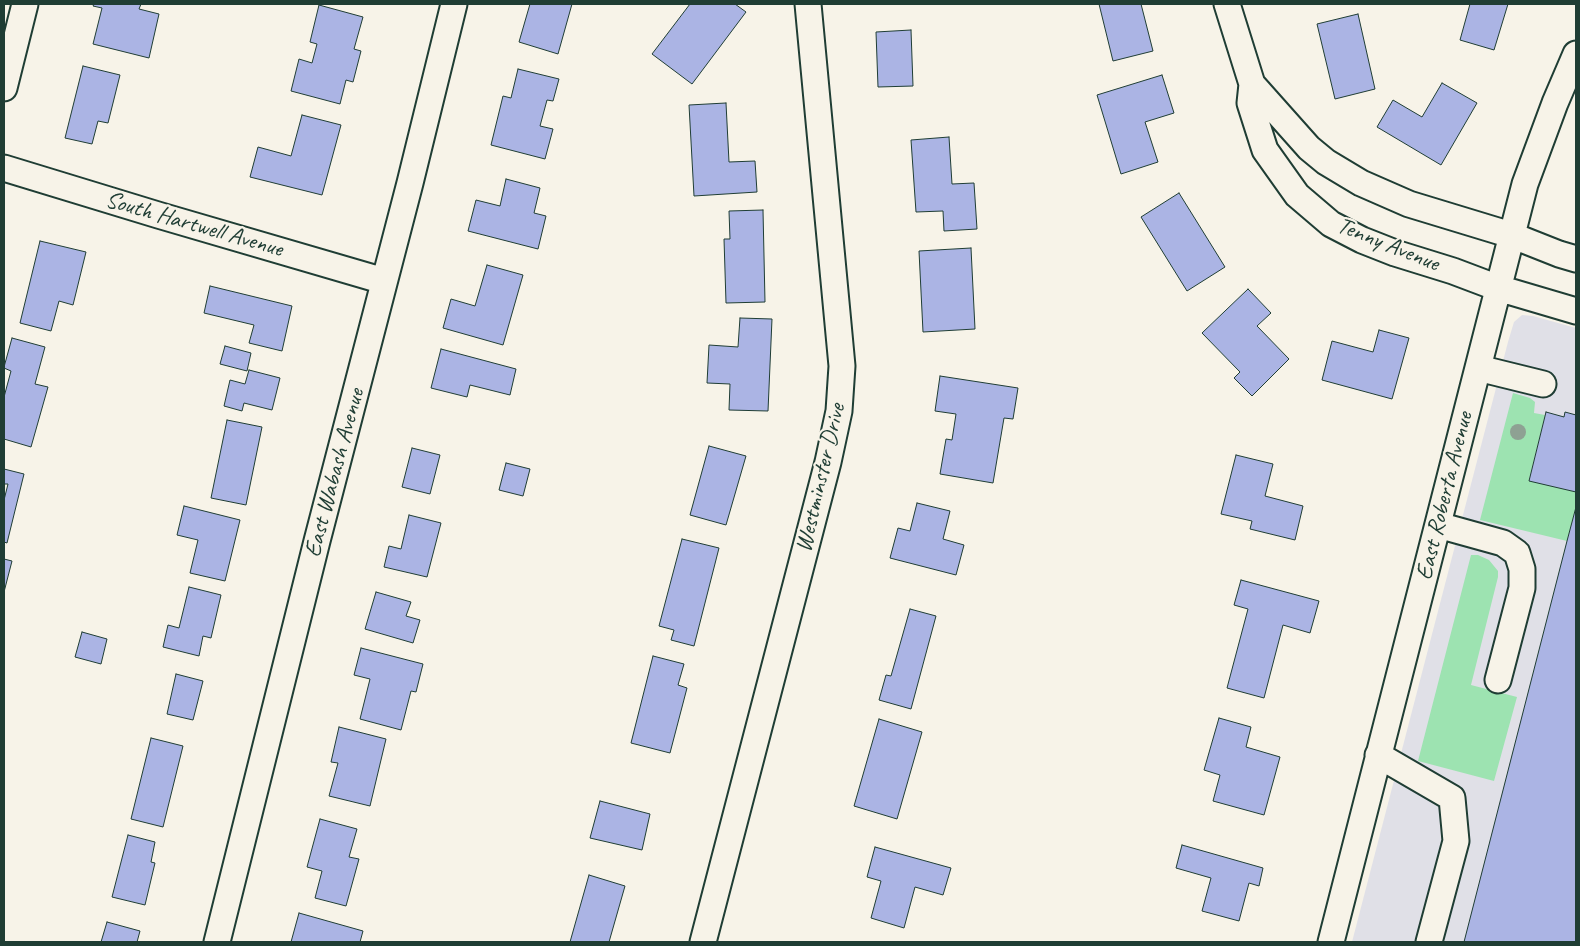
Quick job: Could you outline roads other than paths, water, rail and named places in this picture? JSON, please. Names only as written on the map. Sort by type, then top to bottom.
[{"type":"street","points":[[4,88],[26,4]]},
{"type":"street","name":"East Wabash Avenue","points":[[216,942],[454,4]]},
{"type":"street","name":"Westminster Drive","points":[[703,942],[828,462],[839,411],[842,366],[808,4]]},
{"type":"street","name":"Tenny Avenue","points":[[1227,4],[1252,84],[1250,103],[1266,150],[1297,195],[1331,224],[1362,240],[1498,288],[1576,311]]},
{"type":"street","name":"East Roberta Avenue","points":[[1330,942],[1511,235],[1532,166],[1555,102],[1576,54]]},
{"type":"street","name":"Tenny Avenue","points":[[1252,84],[1309,148],[1326,162],[1361,184],[1409,204],[1511,235],[1576,259]]},
{"type":"street","name":"South Hartwell Avenue","points":[[4,168],[384,281]]},
{"type":"street","points":[[1478,368],[1543,384]]},
{"type":"street","points":[[1438,525],[1503,543],[1517,553],[1522,569],[1522,588],[1498,680]]},
{"type":"street","points":[[1378,756],[1452,798],[1456,841],[1429,942]]}]
